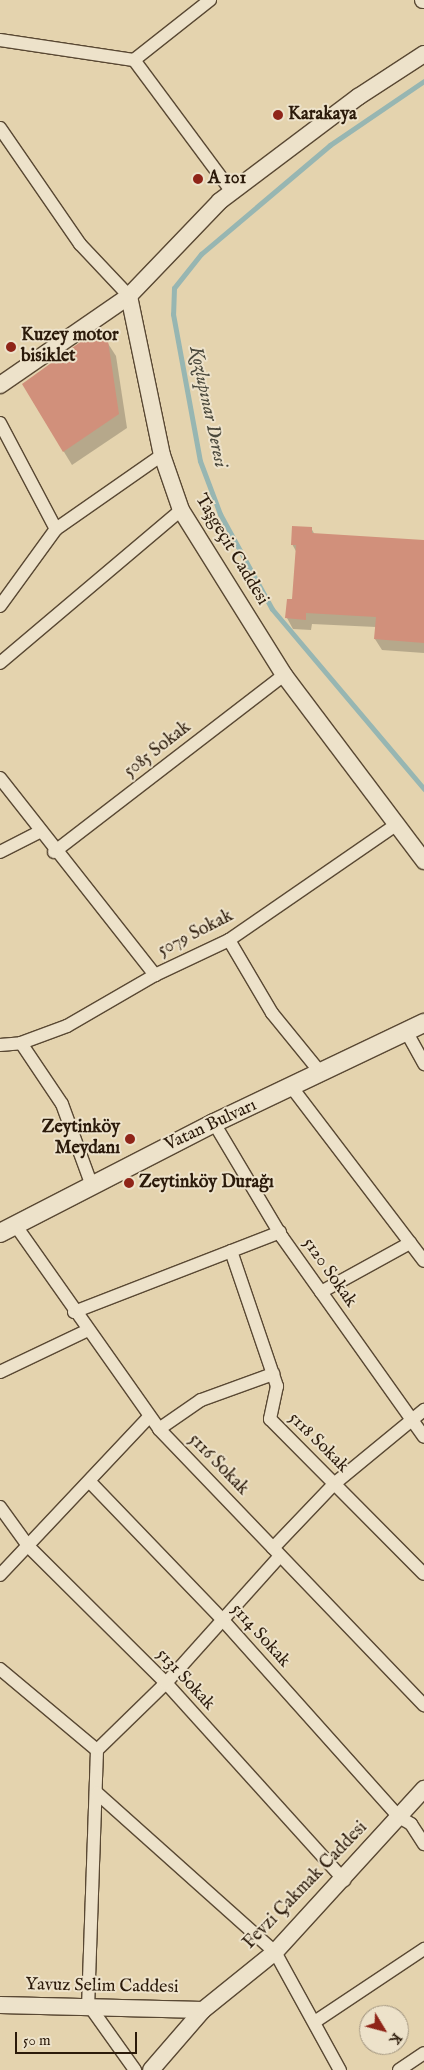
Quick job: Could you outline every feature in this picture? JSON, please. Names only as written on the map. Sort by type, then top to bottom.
[{"type":"main road","name":"Vatan Bulvarı","points":[[0,1233],[214,1123],[293,1088],[424,1023]]},
{"type":"street","points":[[134,60],[210,0]]},
{"type":"street","points":[[0,40],[134,60],[232,192]]},
{"type":"street","points":[[0,385],[129,296],[232,192],[358,97],[424,54]]},
{"type":"street","points":[[0,128],[80,244],[129,296]]},
{"type":"street","name":"Taşgeçit Caddesi","points":[[129,296],[162,455],[181,510],[284,675],[394,826],[424,861]]},
{"type":"street","points":[[0,423],[56,529]]},
{"type":"street","points":[[0,606],[56,529],[162,455]]},
{"type":"street","points":[[0,663],[181,510]]},
{"type":"street","name":"5085 Sokak","points":[[54,852],[284,675]]},
{"type":"street","points":[[0,778],[54,852],[155,974]]},
{"type":"street","name":"5079 Sokak","points":[[0,1045],[21,1043],[67,1026],[155,974],[229,940],[394,826]]},
{"type":"street","points":[[0,852],[40,831]]},
{"type":"street","points":[[229,940],[272,1013],[321,1073]]},
{"type":"street","points":[[406,1031],[424,1064]]},
{"type":"street","points":[[21,1043],[62,1104],[92,1186]]},
{"type":"street","points":[[293,1088],[424,1261]]},
{"type":"street","name":"5120 Sokak","points":[[214,1123],[280,1232],[409,1420],[424,1437]]},
{"type":"street","name":"5116 Sokak","points":[[16,1226],[86,1331],[159,1429],[424,1705]]},
{"type":"street","points":[[74,1312],[280,1232]]},
{"type":"street","points":[[321,1292],[410,1243]]},
{"type":"street","name":"5118 Sokak","points":[[231,1251],[277,1386],[270,1419],[424,1574]]},
{"type":"street","points":[[0,1372],[86,1331]]},
{"type":"street","points":[[159,1429],[201,1400],[273,1374]]},
{"type":"street","points":[[135,2070],[88,2004],[97,1793],[97,1750],[166,1683],[334,1484],[409,1420],[424,1410]]},
{"type":"street","points":[[0,1576],[149,1417]]},
{"type":"street","name":"5114 Sokak","points":[[90,1482],[221,1618],[399,1817],[411,1824],[424,1844]]},
{"type":"street","name":"5131 Sokak","points":[[0,1507],[29,1547],[166,1683],[344,1880]]},
{"type":"street","points":[[0,1669],[97,1750]]},
{"type":"street","name":"Fevzi Çakmak Caddesi","points":[[150,2070],[203,2010],[275,1952],[344,1880],[424,1789]]},
{"type":"street","points":[[97,1793],[275,1952],[316,2021],[340,2070]]},
{"type":"street","points":[[316,2021],[424,1949]]},
{"type":"street","name":"Yavuz Selim Caddesi","points":[[0,2005],[88,2004],[203,2010]]},
{"type":"street","points":[[399,2070],[424,2052]]},
{"type":"building","points":[[90,335],[108,341],[119,414],[63,452],[22,384]]},
{"type":"building","points":[[292,526],[312,527],[312,533],[424,540],[424,643],[374,639],[376,617],[306,613],[306,620],[285,618],[287,599],[292,599],[296,545],[291,545]]},
{"type":"waterway","name":"Kozlupınar Deresi","points":[[424,81],[330,145],[201,254],[174,288],[173,314],[200,461],[220,514],[272,609],[424,789]]},
{"type":"place","name":"Karakaya","points":[[278,115]]},
{"type":"place","name":"A 101","points":[[198,179]]},
{"type":"place","name":"Kuzey motor bisiklet","points":[[11,347]]},
{"type":"place","name":"Zeytinköy Meydanı","points":[[130,1139]]},
{"type":"place","name":"Zeytinköy Durağı","points":[[129,1183]]}]
